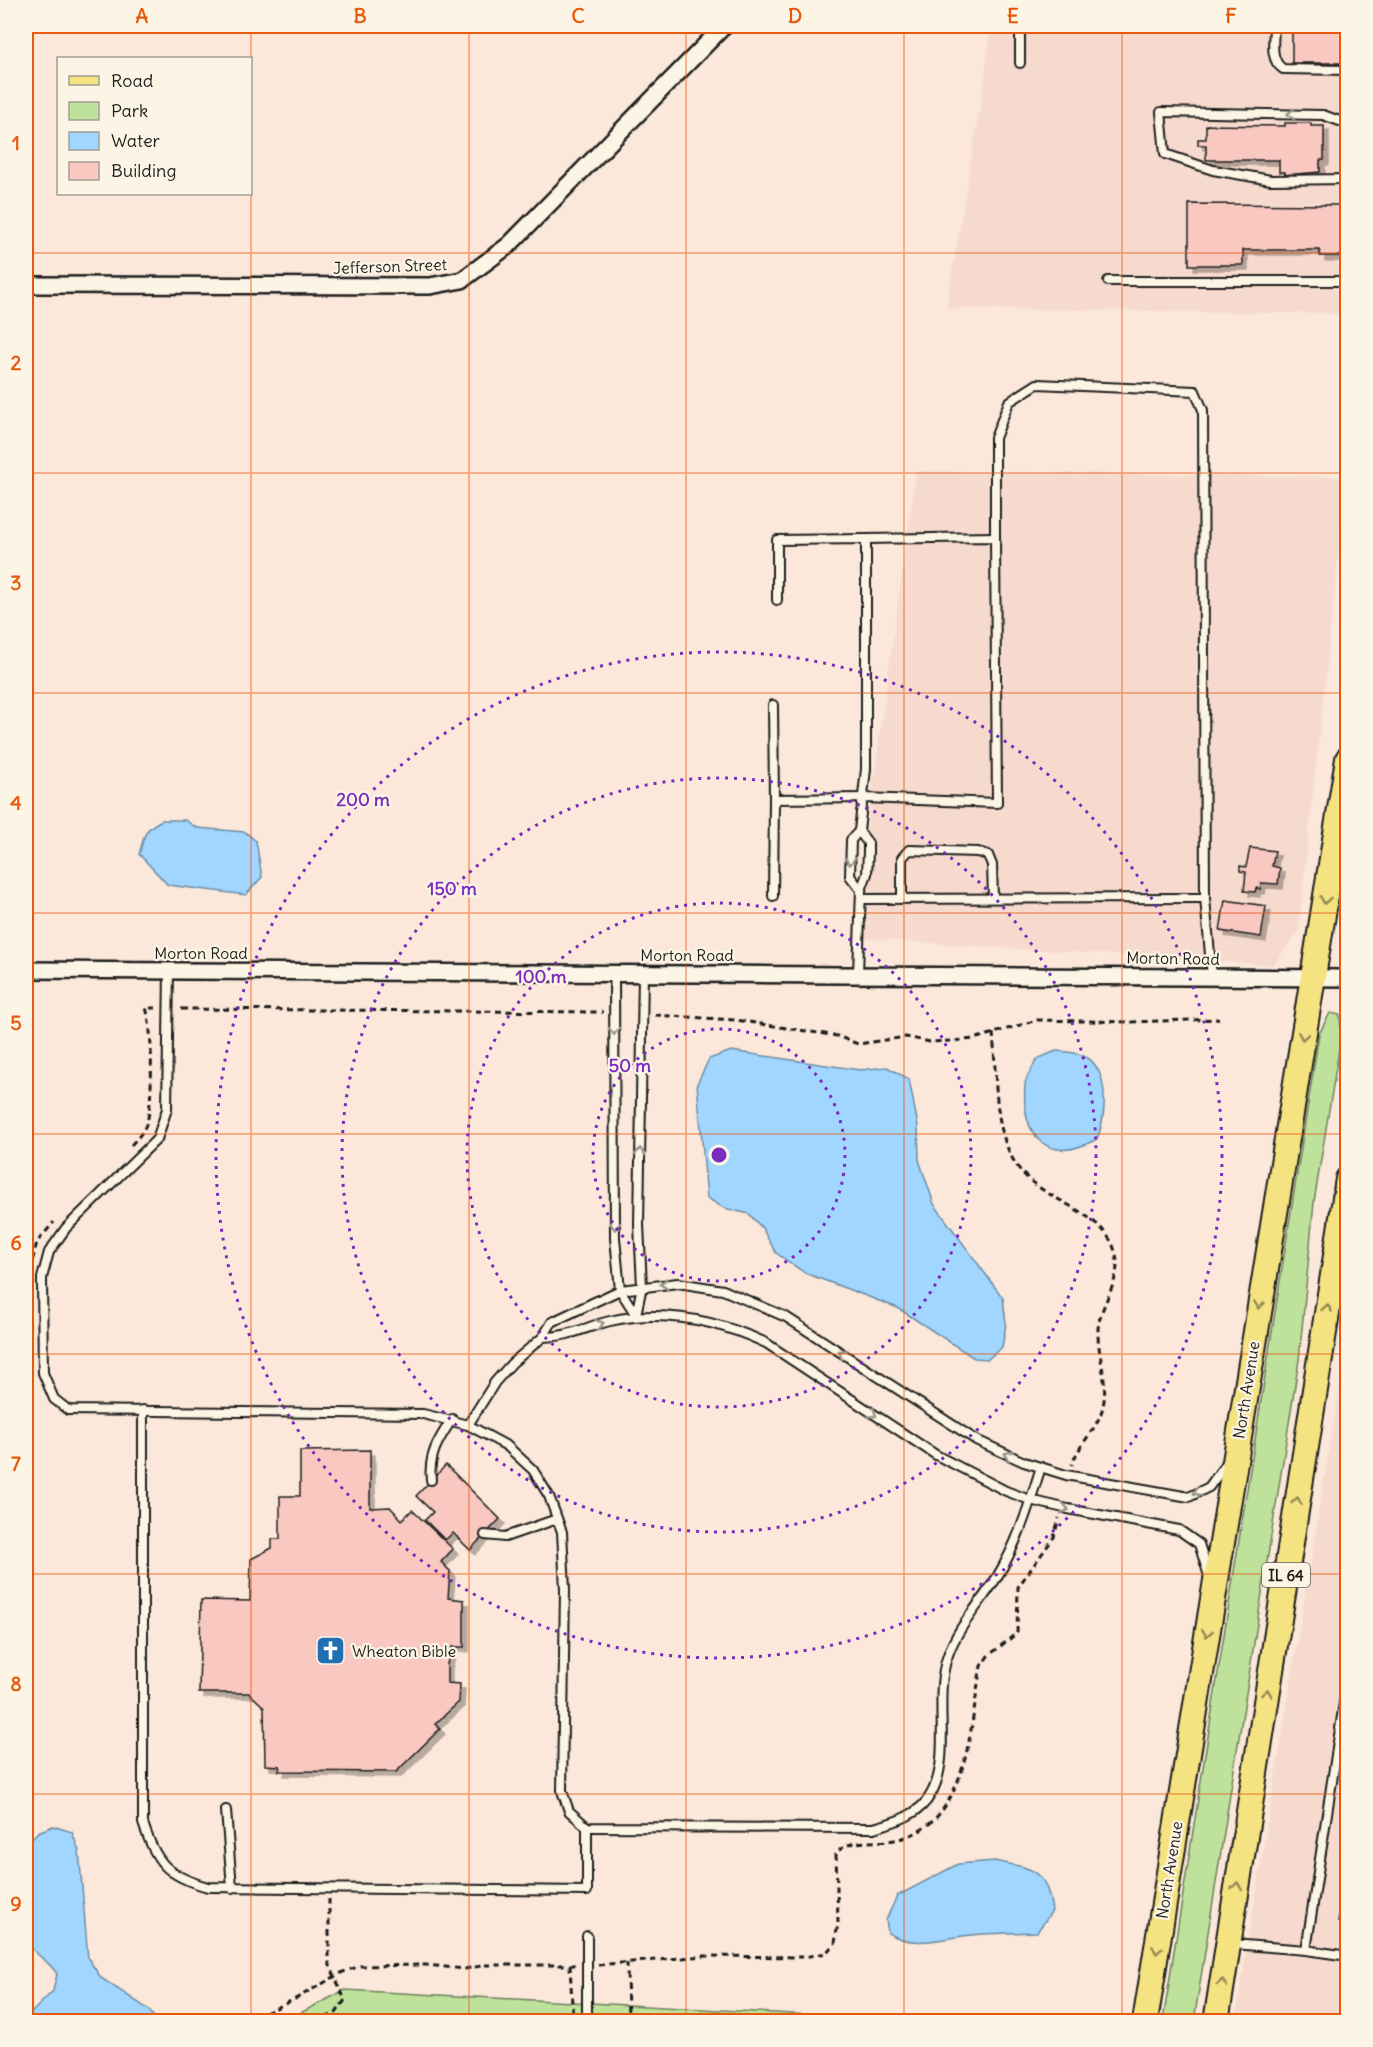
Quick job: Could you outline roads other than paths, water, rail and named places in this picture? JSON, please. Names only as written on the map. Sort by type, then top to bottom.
[{"type":"main road","name":"North Avenue","points":[[1145,2022],[1347,759]]},
{"type":"main road","name":"IL 64","points":[[1216,2022],[1347,1179]]},
{"type":"street","name":"Jefferson Street","points":[[26,285],[430,286],[462,280],[508,245],[724,26]]},
{"type":"street","name":"Morton Road","points":[[26,970],[858,973],[1347,978]]},
{"type":"lane","points":[[1020,26],[1020,63]]},
{"type":"lane","points":[[1274,26],[1275,62],[1283,69],[1347,70]]},
{"type":"lane","points":[[1347,124],[1323,115],[1161,112],[1165,154],[1213,171],[1271,180],[1347,179]]},
{"type":"lane","points":[[1108,281],[1347,281]]},
{"type":"lane","points":[[774,799],[864,798],[997,803],[995,438],[1009,402],[1037,384],[1195,391],[1203,410],[1205,898],[1212,977]]},
{"type":"lane","points":[[777,600],[777,540],[995,537]]},
{"type":"lane","points":[[861,890],[850,876],[851,840],[859,831],[866,769],[866,539]]},
{"type":"lane","points":[[773,705],[773,896]]},
{"type":"lane","points":[[858,973],[861,890],[867,874],[868,843],[859,831]]},
{"type":"lane","points":[[902,897],[902,858],[909,850],[978,852],[988,855],[992,865],[993,898]]},
{"type":"lane","points":[[861,898],[1205,898]]},
{"type":"lane","points":[[169,970],[167,1109],[156,1139],[66,1228],[49,1252],[42,1278],[43,1373],[54,1399],[68,1410],[423,1414],[452,1419],[468,1425],[507,1446],[533,1470],[549,1496],[562,1533],[565,1589],[562,1791],[569,1811],[587,1827],[874,1828],[915,1812],[931,1795],[940,1768],[941,1677],[949,1652],[962,1627],[997,1577],[1019,1537],[1041,1467]]},
{"type":"lane","points":[[614,972],[615,1238],[620,1290],[636,1315]]},
{"type":"lane","points":[[636,1315],[642,1286],[639,1225],[643,973]]},
{"type":"lane","points":[[468,1425],[495,1382],[512,1363],[543,1337],[552,1322],[620,1290],[642,1286],[689,1285],[723,1290],[757,1302],[786,1317],[976,1440],[1041,1467],[1070,1476],[1189,1497],[1209,1487],[1236,1451]]},
{"type":"lane","points":[[543,1337],[564,1337],[601,1323],[636,1315],[694,1319],[746,1334],[765,1343],[967,1473],[1030,1500],[1179,1530],[1199,1544],[1213,1593]]},
{"type":"lane","points":[[143,1410],[142,1823],[152,1852],[166,1869],[186,1881],[208,1887],[587,1891],[587,1827]]},
{"type":"lane","points":[[431,1480],[430,1466],[435,1446],[452,1419]]},
{"type":"lane","points":[[485,1534],[505,1537],[557,1519]]},
{"type":"lane","points":[[1306,1950],[1347,1677]]},
{"type":"lane","points":[[226,1810],[232,1888]]},
{"type":"lane","points":[[587,1936],[587,2022]]},
{"type":"lane","points":[[1228,1944],[1306,1950],[1347,1956]]},
{"type":"water","points":[[162,820],[185,820],[197,828],[245,832],[256,841],[262,877],[246,895],[168,885],[139,854],[148,830]]},
{"type":"water","points":[[731,1051],[860,1070],[887,1067],[909,1079],[918,1126],[919,1160],[934,1204],[1003,1298],[1006,1324],[1002,1347],[988,1359],[974,1358],[898,1308],[805,1273],[776,1253],[762,1228],[749,1214],[724,1208],[707,1198],[697,1084],[709,1059]]},
{"type":"water","points":[[1056,1051],[1088,1058],[1095,1065],[1102,1082],[1104,1112],[1097,1139],[1079,1147],[1064,1149],[1051,1147],[1041,1142],[1033,1132],[1028,1119],[1025,1084],[1028,1074],[1037,1059]]},
{"type":"water","points":[[53,1826],[72,1832],[79,1851],[88,1958],[101,1978],[148,2009],[157,2021],[26,2021],[26,2018],[53,1991],[57,1974],[28,1945],[26,1940],[26,1844],[38,1832]]},
{"type":"water","points":[[995,1861],[1029,1869],[1042,1878],[1052,1911],[1037,1932],[979,1934],[928,1941],[898,1938],[888,1933],[886,1920],[897,1896],[958,1864]]},
{"type":"place","name":"Wheaton Bible","points":[[331,1651]]}]
